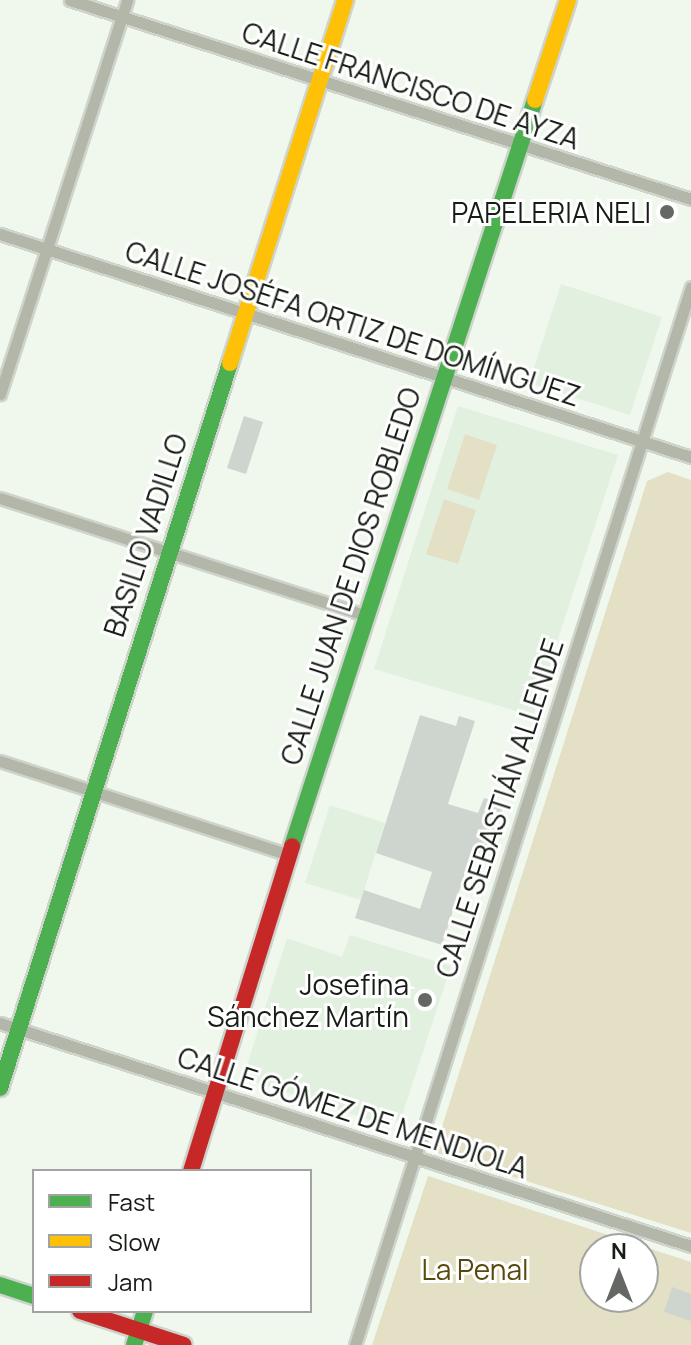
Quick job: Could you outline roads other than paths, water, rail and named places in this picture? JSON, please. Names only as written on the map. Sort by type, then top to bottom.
[{"type":"street","name":"CALLE FRANCISCO DE AYZA","points":[[70,0],[691,199]]},
{"type":"street","points":[[0,394],[127,0]]},
{"type":"street","name":"BASILIO VADILLO","points":[[0,1088],[90,790],[345,0]]},
{"type":"street","name":"CALLE JUAN DE DIOS ROBLEDO","points":[[192,1169],[287,854],[568,0]]},
{"type":"street","name":"CALLE JOSÉFA ORTIZ DE DOMÍNGUEZ","points":[[0,234],[691,457]]},
{"type":"street","name":"CALLE SEBASTIÁN ALLENDE","points":[[355,1345],[691,287]]},
{"type":"street","points":[[0,498],[364,615]]},
{"type":"street","points":[[0,761],[287,854]]},
{"type":"street","name":"CALLE GÓMEZ DE MENDIOLA","points":[[0,1023],[691,1246]]},
{"type":"street","points":[[0,1285],[32,1295]]},
{"type":"street","points":[[84,1313],[137,1338],[184,1345]]},
{"type":"street","points":[[137,1338],[144,1313]]},
{"type":"place","name":"PAPELERIA NELI","points":[[667,212]]},
{"type":"place","name":"Josefina Sánchez Martín","points":[[425,1000]]},
{"type":"park label","name":"La Penal","points":[[475,1269]]}]
